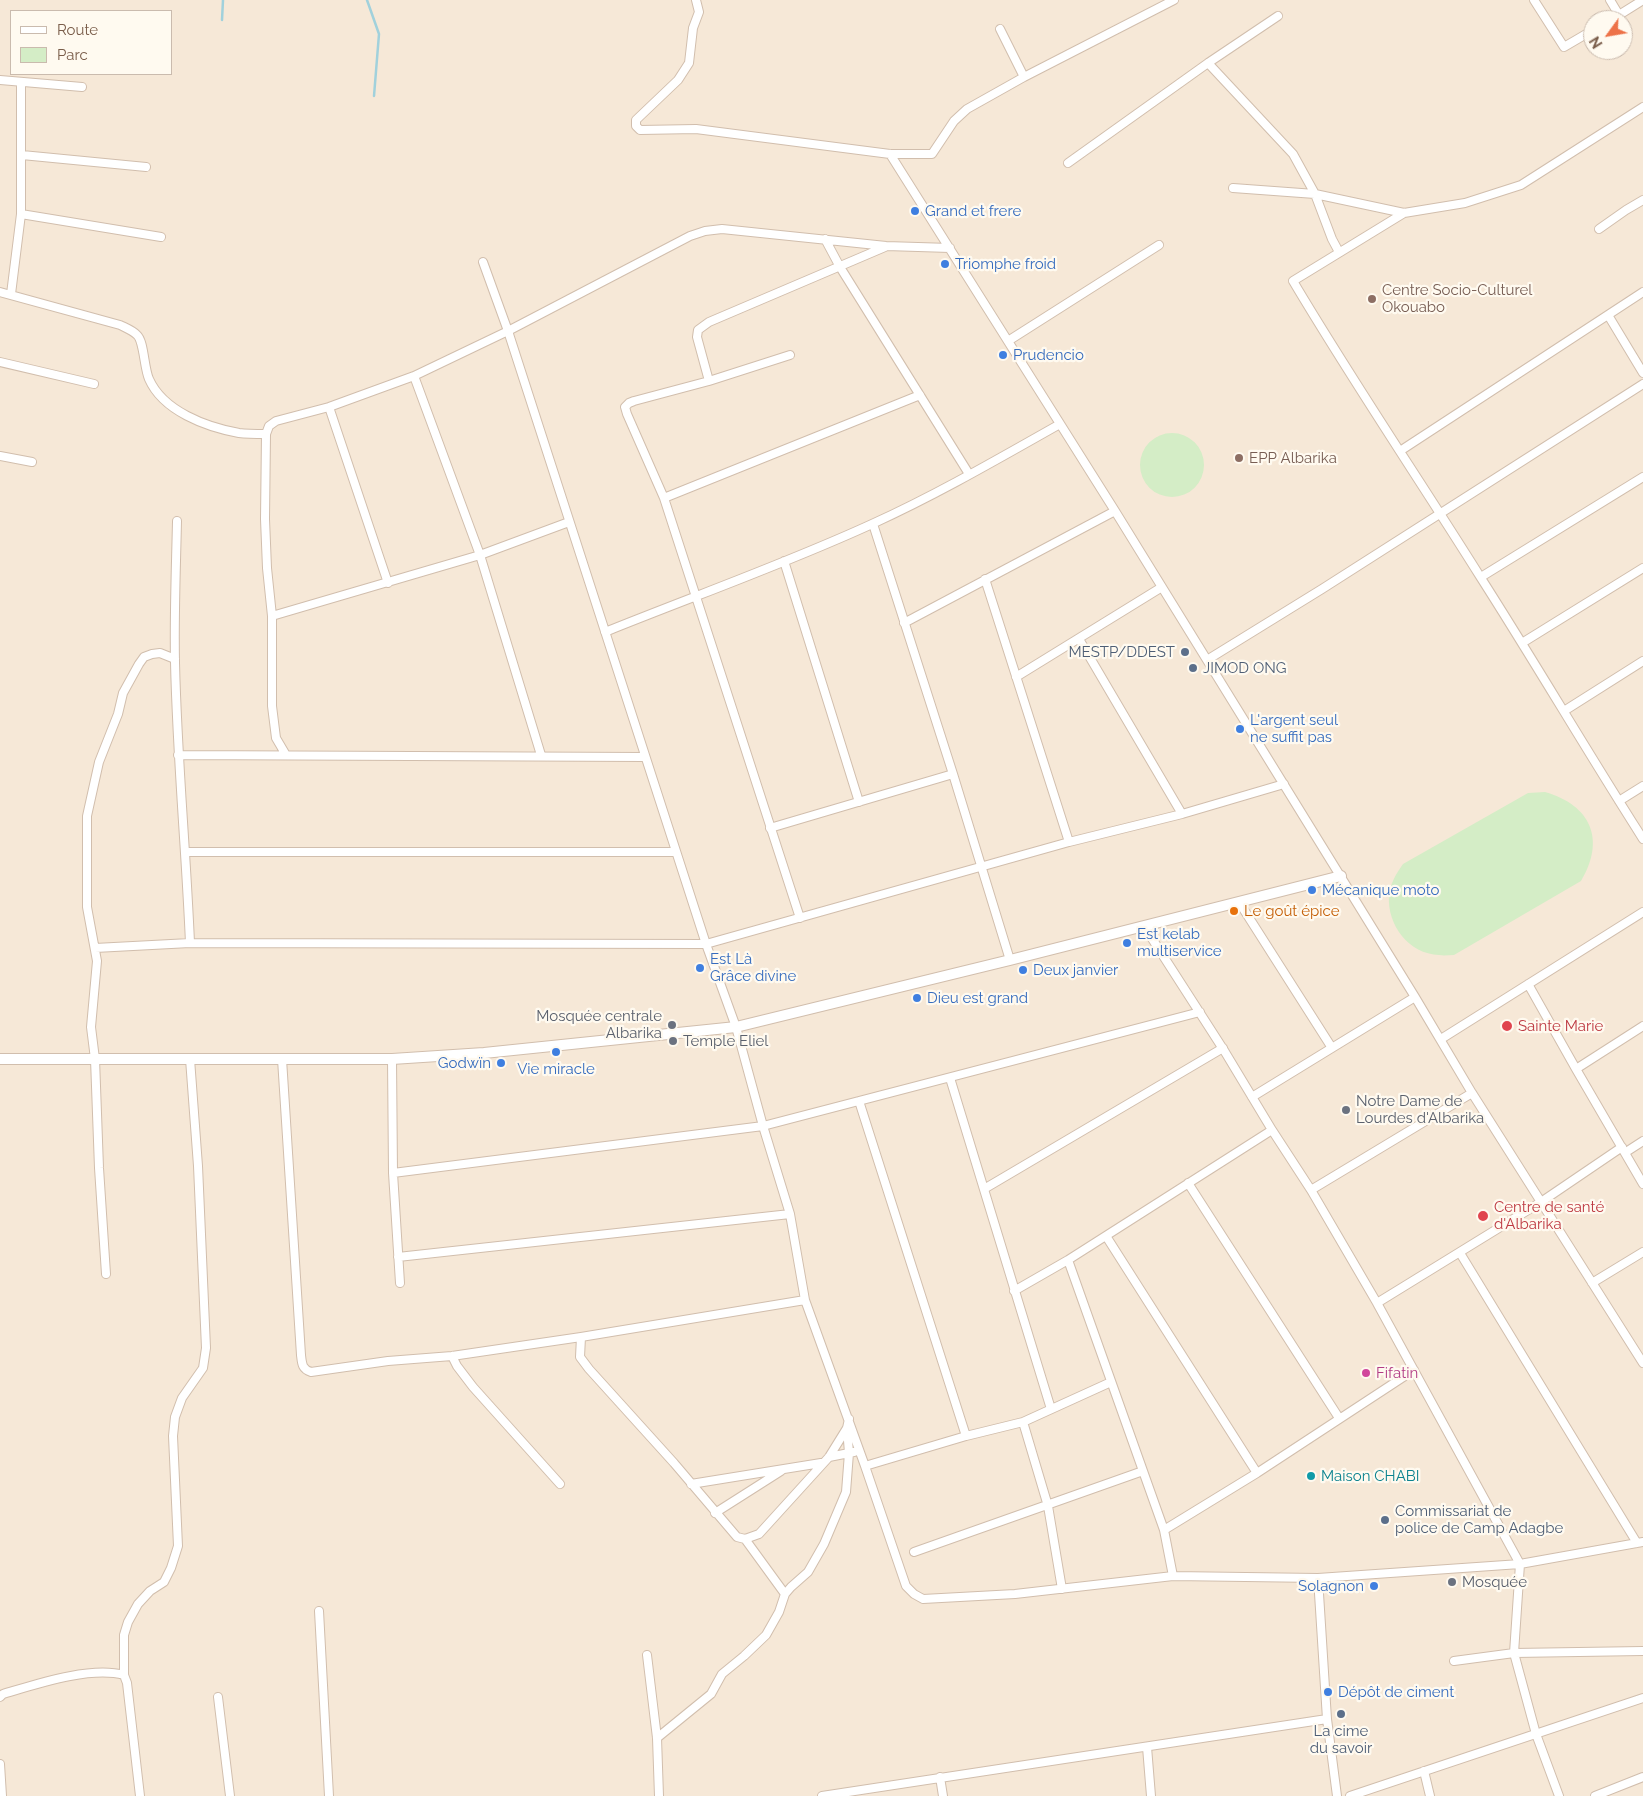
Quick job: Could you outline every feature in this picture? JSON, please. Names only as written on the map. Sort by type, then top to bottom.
[{"type":"street","points":[[696,0],[700,12],[693,28],[689,63],[678,80],[636,120],[636,126],[640,130],[696,129],[890,154],[932,154],[960,114],[1024,77],[1174,0]]},
{"type":"street","points":[[1534,0],[1564,47],[1583,36]]},
{"type":"street","points":[[1627,10],[1643,0]]},
{"type":"street","points":[[1068,163],[1208,63],[1278,16]]},
{"type":"street","points":[[1000,29],[1024,77]]},
{"type":"street","points":[[1208,63],[1293,154],[1315,194],[1339,252]]},
{"type":"street","points":[[0,80],[82,87]]},
{"type":"street","points":[[11,294],[21,214],[20,82]]},
{"type":"street","points":[[1234,188],[1315,194],[1404,213],[1464,204],[1521,185],[1643,107]]},
{"type":"street","points":[[890,154],[1208,660],[1441,1039],[1472,1093],[1643,1364]]},
{"type":"street","points":[[22,155],[146,167]]},
{"type":"street","points":[[1599,229],[1643,200]]},
{"type":"street","points":[[1404,213],[1292,281],[1330,344],[1522,643],[1643,839]]},
{"type":"street","points":[[21,214],[161,237]]},
{"type":"street","points":[[286,755],[276,738],[272,706],[272,616],[267,568],[265,519],[266,434],[269,426],[276,421],[329,407],[414,376],[508,331],[690,236],[705,231],[722,229],[886,246],[950,248]]},
{"type":"street","points":[[825,239],[840,267],[969,474]]},
{"type":"street","points":[[1008,341],[1159,245]]},
{"type":"street","points":[[709,381],[697,337],[698,330],[709,322],[886,246]]},
{"type":"street","points":[[483,262],[508,331],[706,944],[736,1027],[763,1126],[790,1214],[805,1300],[849,1419],[906,1586],[923,1599],[944,1599],[1015,1594],[1173,1576],[1318,1578],[1520,1564],[1640,1543],[1460,1253]]},
{"type":"street","points":[[0,292],[120,325],[131,330],[140,340],[144,368],[150,381],[164,399],[193,419],[240,433],[266,434]]},
{"type":"street","points":[[1400,451],[1643,292]]},
{"type":"street","points":[[1608,314],[1643,373]]},
{"type":"street","points":[[790,355],[709,381],[634,401],[628,403],[625,407],[664,498],[800,918]]},
{"type":"street","points":[[0,362],[94,384]]},
{"type":"street","points":[[414,376],[480,555],[541,755]]},
{"type":"street","points":[[1208,660],[1643,384]]},
{"type":"street","points":[[664,498],[920,395]]},
{"type":"street","points":[[329,407],[388,583]]},
{"type":"street","points":[[605,632],[873,524],[1060,424]]},
{"type":"street","points":[[0,456],[32,462]]},
{"type":"street","points":[[1480,577],[1643,477]]},
{"type":"street","points":[[904,622],[1115,511]]},
{"type":"street","points":[[177,521],[175,659],[178,755],[187,852],[190,943]]},
{"type":"street","points":[[272,616],[480,555],[569,522]]},
{"type":"street","points":[[873,524],[1010,960]]},
{"type":"street","points":[[784,561],[859,802]]},
{"type":"street","points":[[1522,643],[1643,568]]},
{"type":"street","points":[[985,579],[1070,842]]},
{"type":"street","points":[[1016,677],[1162,587]]},
{"type":"street","points":[[1079,639],[1182,814]]},
{"type":"street","points":[[106,1274],[91,1027],[97,961],[87,908],[87,816],[99,762],[118,714],[123,693],[139,664],[144,657],[152,654],[160,654],[175,659]]},
{"type":"street","points":[[1564,711],[1643,661]]},
{"type":"street","points":[[178,755],[541,755],[645,757]]},
{"type":"street","points":[[770,828],[953,774]]},
{"type":"street","points":[[95,948],[190,943],[706,944],[1070,842],[1182,814],[1284,784]]},
{"type":"street","points":[[1619,802],[1643,786]]},
{"type":"street","points":[[187,852],[676,852]]},
{"type":"street","points":[[0,1059],[392,1059],[484,1053],[736,1027],[1341,876]]},
{"type":"street","points":[[1239,902],[1332,1048]]},
{"type":"street","points":[[1441,1039],[1643,912]]},
{"type":"street","points":[[1144,926],[1223,1048],[1272,1130],[1311,1190],[1377,1303],[1520,1564],[1514,1652],[1536,1734],[1559,1796]]},
{"type":"street","points":[[1528,984],[1643,1184]]},
{"type":"street","points":[[1252,1097],[1415,997]]},
{"type":"street","points":[[393,1173],[763,1126],[1200,1012]]},
{"type":"street","points":[[1576,1069],[1643,1026]]},
{"type":"street","points":[[984,1189],[1223,1048]]},
{"type":"street","points":[[140,1796],[127,1683],[124,1675],[124,1635],[128,1622],[138,1604],[150,1591],[164,1582],[178,1546],[173,1436],[175,1417],[182,1398],[202,1368],[206,1348],[198,1166],[190,1059]]},
{"type":"street","points":[[282,1059],[301,1355],[305,1370],[311,1372],[388,1361],[452,1356],[805,1300]]},
{"type":"street","points":[[392,1059],[393,1173],[400,1283]]},
{"type":"street","points":[[950,1078],[1051,1409]]},
{"type":"street","points":[[1311,1190],[1472,1093]]},
{"type":"street","points":[[859,1101],[966,1436]]},
{"type":"street","points":[[1014,1291],[1068,1260],[1272,1130]]},
{"type":"street","points":[[1377,1303],[1624,1150],[1643,1142]]},
{"type":"street","points":[[1188,1183],[1339,1418]]},
{"type":"street","points":[[398,1257],[790,1214]]},
{"type":"street","points":[[1106,1236],[1257,1473]]},
{"type":"street","points":[[1592,1283],[1643,1252]]},
{"type":"street","points":[[1068,1260],[1164,1530],[1173,1576]]},
{"type":"street","points":[[581,1337],[580,1357],[589,1369],[737,1537],[745,1539],[759,1534],[821,1463],[829,1457],[847,1428]]},
{"type":"street","points":[[452,1356],[473,1388],[560,1484]]},
{"type":"street","points":[[1164,1530],[1257,1473],[1414,1370]]},
{"type":"street","points":[[865,1466],[966,1436],[1023,1422],[1111,1382]]},
{"type":"street","points":[[657,1738],[711,1694],[722,1674],[766,1635],[779,1612],[785,1594],[808,1572],[824,1544],[846,1492],[849,1453],[847,1428],[849,1419]]},
{"type":"street","points":[[1023,1422],[1048,1506],[1062,1589]]},
{"type":"street","points":[[829,1457],[860,1451]]},
{"type":"street","points":[[691,1484],[821,1463]]},
{"type":"street","points":[[715,1513],[783,1470]]},
{"type":"street","points":[[914,1552],[1143,1471]]},
{"type":"street","points":[[745,1539],[785,1594]]},
{"type":"street","points":[[1318,1578],[1327,1719],[1336,1796]]},
{"type":"street","points":[[319,1611],[330,1796]]},
{"type":"street","points":[[1454,1661],[1514,1652],[1643,1651]]},
{"type":"street","points":[[647,1655],[657,1738],[658,1796]]},
{"type":"street","points":[[0,1697],[4,1694],[58,1678],[110,1671],[124,1675]]},
{"type":"street","points":[[218,1697],[230,1796]]},
{"type":"street","points":[[1350,1796],[1643,1698]]},
{"type":"street","points":[[822,1796],[1327,1719]]},
{"type":"street","points":[[1147,1747],[1151,1796]]},
{"type":"street","points":[[0,1764],[2,1796]]},
{"type":"street","points":[[1424,1771],[1430,1796]]},
{"type":"street","points":[[940,1777],[942,1796]]},
{"type":"street","points":[[1595,1796],[1643,1777]]},
{"type":"shaded area","points":[[0,0],[1643,0],[1643,1796],[0,1796]]},
{"type":"green space","points":[[1172,433],[1184,435],[1195,442],[1202,453],[1204,465],[1202,477],[1195,488],[1184,495],[1172,497],[1160,495],[1149,488],[1142,477],[1140,465],[1142,453],[1149,442],[1160,435]]},
{"type":"green space","points":[[1545,792],[1561,798],[1574,806],[1590,826],[1593,838],[1592,852],[1589,866],[1581,881],[1454,955],[1428,953],[1409,944],[1396,927],[1389,907],[1391,887],[1403,864],[1528,793]]},
{"type":"waterway","points":[[222,20],[223,0]]},
{"type":"waterway","points":[[367,0],[379,34],[374,96]]},
{"type":"place","name":"Grand et frere","points":[[915,211]]},
{"type":"place","name":"Triomphe froid","points":[[945,264]]},
{"type":"place","name":"Centre Socio-Culturel Okouabo","points":[[1372,299]]},
{"type":"place","name":"Prudencio","points":[[1003,355]]},
{"type":"place","name":"EPP Albarika","points":[[1239,458]]},
{"type":"place","name":"MESTP/DDEST","points":[[1185,652]]},
{"type":"place","name":"JIMOD ONG","points":[[1193,668]]},
{"type":"place","name":"L'argent seul ne suffit pas","points":[[1240,729]]},
{"type":"place","name":"Mécanique moto","points":[[1312,890]]},
{"type":"place","name":"Le goût épice","points":[[1234,911]]},
{"type":"place","name":"Est kelab multiservice","points":[[1127,943]]},
{"type":"place","name":"Est Là Grâce divine","points":[[700,968]]},
{"type":"place","name":"Deux janvier","points":[[1023,970]]},
{"type":"place","name":"Dieu est grand","points":[[917,998]]},
{"type":"place","name":"Mosquée centrale Albarika","points":[[672,1025]]},
{"type":"place","name":"Sainte Marie","points":[[1507,1026]]},
{"type":"place","name":"Temple Eliel","points":[[673,1041]]},
{"type":"place","name":"Vie miracle","points":[[556,1052]]},
{"type":"place","name":"Godwïn","points":[[501,1063]]},
{"type":"place","name":"Notre Dame de Lourdes d'Albarika","points":[[1346,1110]]},
{"type":"place","name":"Centre de santé d'Albarika","points":[[1483,1216]]},
{"type":"place","name":"Fifatin","points":[[1366,1373]]},
{"type":"place","name":"Maison CHABI","points":[[1311,1476]]},
{"type":"place","name":"Commissariat de police de Camp Adagbe","points":[[1385,1520]]},
{"type":"place","name":"Mosquée","points":[[1452,1582]]},
{"type":"place","name":"Solagnon","points":[[1374,1586]]},
{"type":"place","name":"Dépôt de ciment","points":[[1328,1692]]},
{"type":"place","name":"La cime du savoir","points":[[1341,1714]]}]
